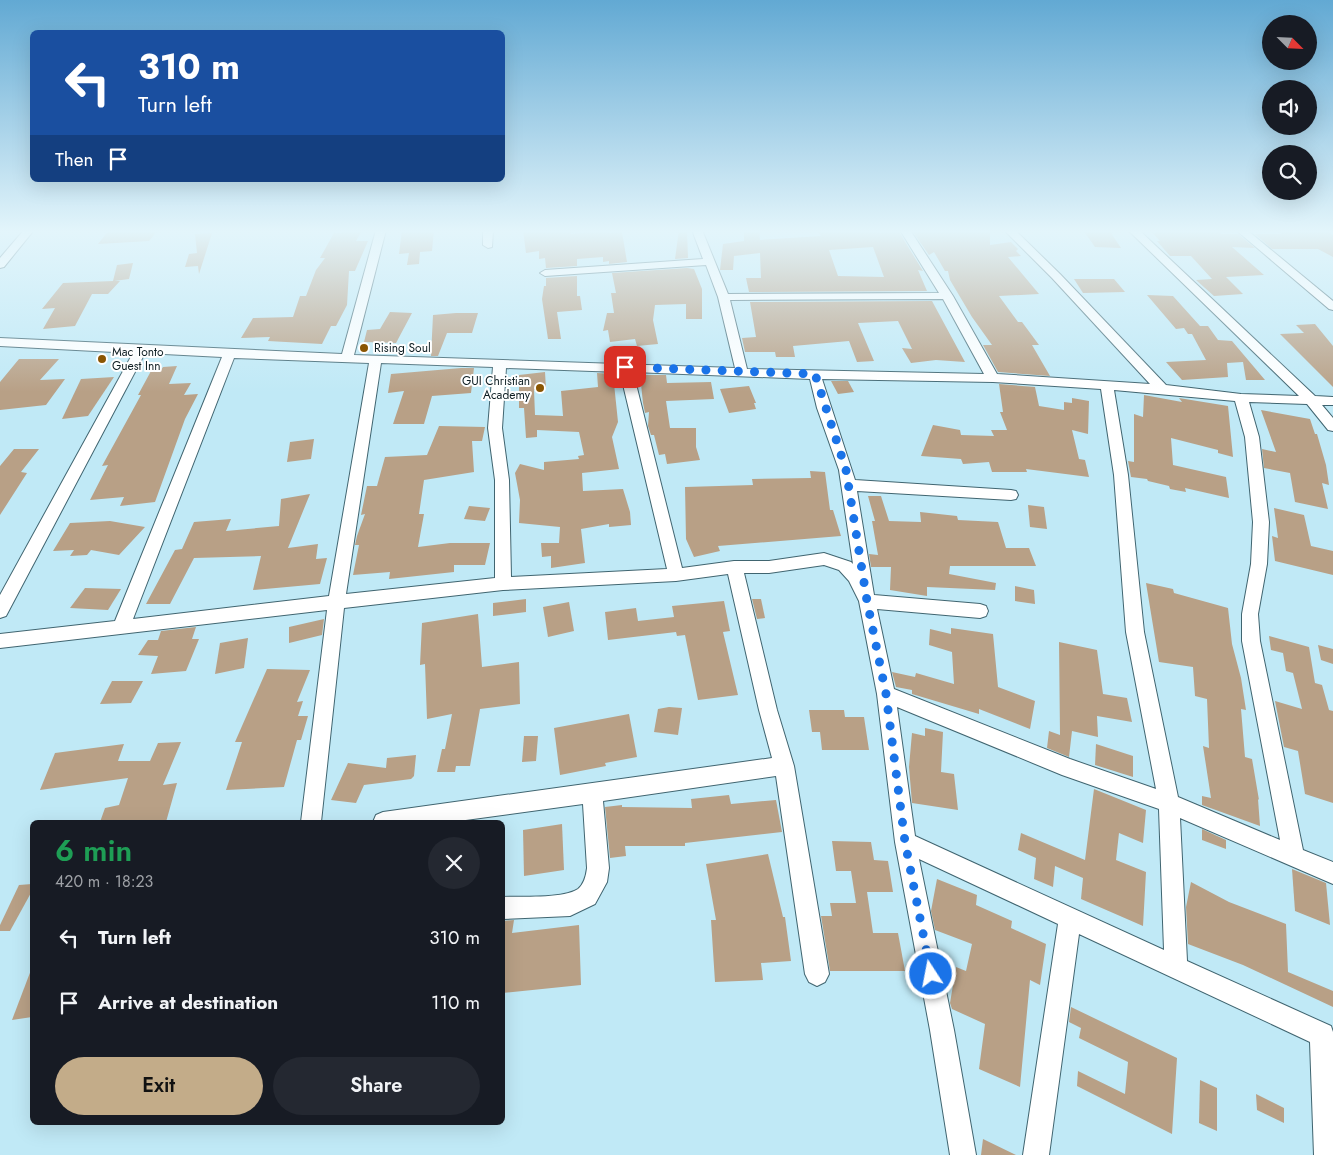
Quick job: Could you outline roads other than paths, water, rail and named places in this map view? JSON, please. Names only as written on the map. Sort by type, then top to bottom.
[{"type":"street","points":[[347,357],[367,284]]},
{"type":"street","points":[[718,284],[724,297],[742,372]]},
{"type":"street","points":[[939,284],[993,378]]},
{"type":"street","points":[[1063,284],[1162,389]]},
{"type":"street","points":[[1189,284],[1311,400],[1333,427]]},
{"type":"street","points":[[1305,284],[1333,308]]},
{"type":"street","points":[[724,297],[947,296]]},
{"type":"street","points":[[0,342],[229,354],[500,362],[742,372],[993,378],[1107,387],[1162,389],[1241,398],[1333,401]]},
{"type":"street","points":[[0,611],[142,348]]},
{"type":"street","points":[[121,628],[229,354]]},
{"type":"street","points":[[311,820],[336,602],[376,358]]},
{"type":"street","points":[[500,362],[495,428],[502,480],[503,584]]},
{"type":"street","points":[[625,367],[676,575]]},
{"type":"street","points":[[815,374],[846,470],[867,601],[886,694],[905,842],[942,1030],[963,1155]]},
{"type":"street","points":[[1107,387],[1121,475],[1135,632],[1169,803],[1176,969]]},
{"type":"street","points":[[1241,398],[1252,437],[1261,522],[1260,564],[1250,614],[1251,641],[1294,856]]},
{"type":"street","points":[[848,485],[1011,495]]},
{"type":"street","points":[[0,641],[503,584],[676,575],[734,567],[769,566],[824,558],[845,566],[855,576],[867,601]]},
{"type":"street","points":[[734,567],[768,710],[784,766],[816,974]]},
{"type":"street","points":[[867,601],[980,611]]},
{"type":"street","points":[[886,694],[1069,768],[1169,803],[1333,873]]},
{"type":"street","points":[[397,820],[784,766]]},
{"type":"street","points":[[505,908],[570,905],[587,896],[596,882],[598,868],[592,793]]},
{"type":"street","points":[[905,842],[1176,969],[1327,1037],[1327,1155]]},
{"type":"street","points":[[1036,1155],[1070,920]]},
{"type":"place","name":"Rising Soul","points":[[364,348]]},
{"type":"place","name":"Mac Tonto Guest Inn","points":[[102,359]]},
{"type":"place","name":"GUI Christian Academy","points":[[540,388]]}]
